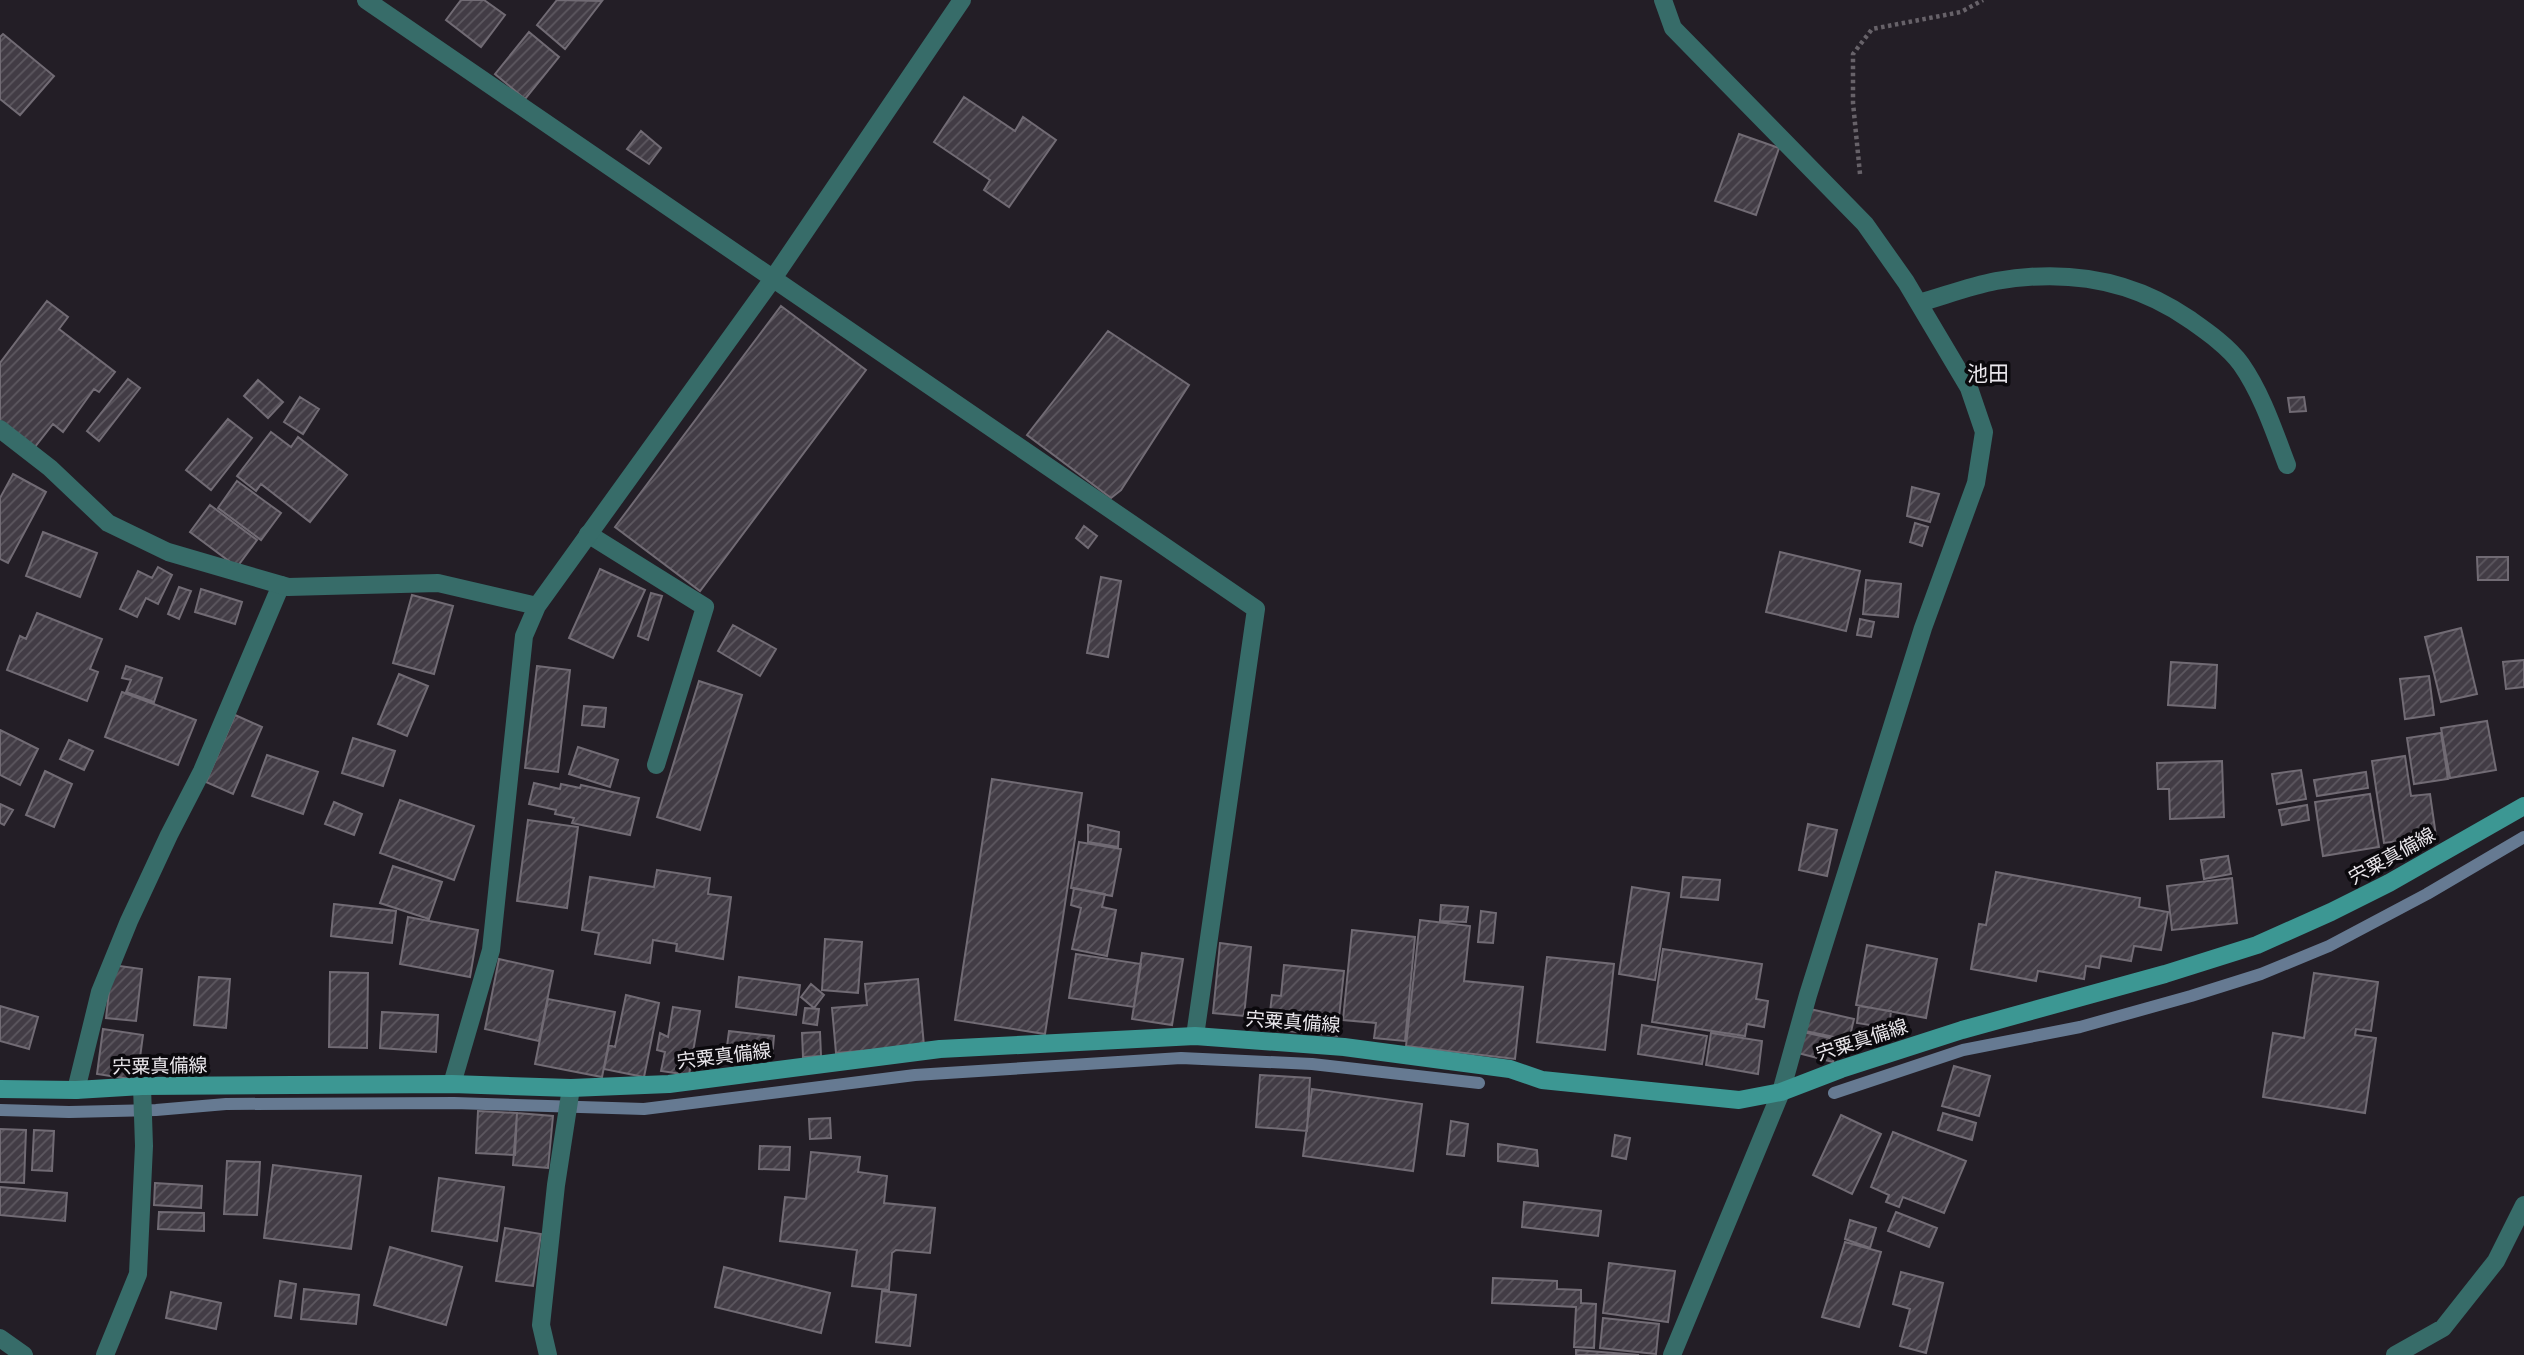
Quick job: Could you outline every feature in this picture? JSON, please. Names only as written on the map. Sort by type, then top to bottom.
[{"type":"main road","name":"宍粟真備線","points":[[0,1089],[76,1090],[142,1101],[452,1084],[569,1102],[669,1084],[940,1049],[1195,1036],[1344,1047],[1510,1069],[1542,1080],[1739,1100],[1781,1092],[1841,1069],[1962,1030],[2165,974],[2257,945],[2389,883],[2524,806]]},
{"type":"street","points":[[366,0],[1256,609],[1195,1036]]},
{"type":"street","points":[[452,1084],[491,950],[524,636],[537,606],[772,280],[962,0]]},
{"type":"street","points":[[1663,0],[1673,28],[1864,224],[1919,303],[1969,388],[1984,432],[1976,484],[1923,628],[1808,995],[1781,1092],[1671,1355]]},
{"type":"street","points":[[1919,303],[1995,281],[2062,274],[2111,282],[2167,304],[2207,331],[2239,362],[2259,393],[2287,465]]},
{"type":"street","points":[[0,429],[50,468],[108,523],[168,552],[288,587],[438,583],[537,606]]},
{"type":"street","points":[[588,534],[705,607],[656,765]]},
{"type":"street","points":[[76,1090],[100,992],[163,847],[202,771],[281,585]]},
{"type":"street","points":[[104,1355],[138,1274],[144,1146],[142,1101]]},
{"type":"street","points":[[548,1355],[541,1325],[556,1185],[569,1102]]},
{"type":"street","points":[[2395,1355],[2443,1328],[2496,1261],[2524,1205]]},
{"type":"street","points":[[0,1338],[24,1355]]},
{"type":"path","points":[[1864,224],[1853,103],[1853,54],[1872,29],[1961,12],[1983,0]]},
{"type":"building","points":[[461,0],[484,0],[505,15],[481,47],[446,20]]},
{"type":"building","points":[[557,0],[602,1],[565,49],[537,25]]},
{"type":"building","points":[[529,32],[559,57],[525,99],[495,74]]},
{"type":"building","points":[[3,34],[54,76],[20,115],[0,99],[0,37]]},
{"type":"building","points":[[964,97],[1015,131],[1023,117],[1056,140],[1009,207],[984,190],[990,180],[934,142]]},
{"type":"building","points":[[641,131],[661,148],[649,164],[627,149]]},
{"type":"building","points":[[1739,134],[1779,148],[1756,215],[1715,201]]},
{"type":"building","points":[[47,301],[68,317],[59,329],[115,372],[99,392],[94,389],[63,432],[53,424],[34,448],[0,423],[0,363]]},
{"type":"building","points":[[781,306],[866,370],[700,591],[615,527]]},
{"type":"building","points":[[1108,331],[1189,385],[1121,490],[1111,498],[1027,435]]},
{"type":"building","points":[[128,379],[140,388],[99,441],[87,431]]},
{"type":"building","points":[[258,380],[283,402],[268,418],[244,396]]},
{"type":"building","points":[[300,397],[319,409],[303,434],[284,422]]},
{"type":"building","points":[[2304,397],[2306,411],[2290,412],[2288,398]]},
{"type":"building","points":[[228,419],[252,438],[211,490],[186,470]]},
{"type":"building","points":[[271,432],[291,447],[298,437],[347,475],[310,522],[261,484],[256,491],[237,476]]},
{"type":"building","points":[[13,474],[46,492],[8,563],[0,559],[0,498]]},
{"type":"building","points":[[237,481],[281,513],[261,540],[218,508]]},
{"type":"building","points":[[1912,487],[1939,494],[1930,522],[1907,516]]},
{"type":"building","points":[[210,505],[257,540],[237,567],[190,532]]},
{"type":"building","points":[[1915,523],[1928,527],[1922,546],[1910,542]]},
{"type":"building","points":[[1084,526],[1097,536],[1088,548],[1076,538]]},
{"type":"building","points":[[43,532],[97,553],[80,597],[26,576]]},
{"type":"building","points":[[1780,552],[1860,571],[1846,631],[1766,612]]},
{"type":"building","points":[[2477,557],[2508,557],[2508,580],[2478,580]]},
{"type":"building","points":[[158,567],[172,575],[158,604],[146,598],[137,617],[120,609],[138,571],[152,578]]},
{"type":"building","points":[[600,569],[645,590],[613,658],[569,638]]},
{"type":"building","points":[[1101,577],[1121,581],[1108,657],[1087,653]]},
{"type":"building","points":[[1866,580],[1901,584],[1898,617],[1863,614]]},
{"type":"building","points":[[179,587],[191,591],[179,619],[168,614]]},
{"type":"building","points":[[201,589],[242,602],[235,624],[195,612]]},
{"type":"building","points":[[651,593],[662,596],[648,640],[638,636]]},
{"type":"building","points":[[412,595],[453,606],[434,674],[393,663]]},
{"type":"building","points":[[37,613],[102,639],[90,669],[98,672],[87,701],[7,670],[20,636],[26,639]]},
{"type":"building","points":[[1860,619],[1874,622],[1871,637],[1857,635]]},
{"type":"building","points":[[733,625],[776,649],[760,676],[718,651]]},
{"type":"building","points":[[2461,628],[2477,694],[2441,702],[2425,637]]},
{"type":"building","points":[[2524,660],[2524,687],[2506,689],[2503,662]]},
{"type":"building","points":[[2171,662],[2217,665],[2215,708],[2168,705]]},
{"type":"building","points":[[126,666],[162,678],[154,702],[126,692],[131,680],[122,678]]},
{"type":"building","points":[[537,666],[570,670],[558,772],[525,768]]},
{"type":"building","points":[[399,674],[428,686],[407,736],[378,724]]},
{"type":"building","points":[[2429,676],[2434,715],[2405,719],[2400,679]]},
{"type":"building","points":[[699,681],[742,695],[700,830],[657,817]]},
{"type":"building","points":[[122,692],[196,720],[178,765],[105,737]]},
{"type":"building","points":[[584,706],[606,708],[604,727],[582,725]]},
{"type":"building","points":[[235,715],[262,727],[233,794],[206,782]]},
{"type":"building","points":[[2487,721],[2496,770],[2450,778],[2441,728]]},
{"type":"building","points":[[0,730],[38,749],[20,785],[0,775]]},
{"type":"building","points":[[2441,733],[2448,779],[2414,784],[2407,738]]},
{"type":"building","points":[[353,738],[395,751],[383,786],[342,773]]},
{"type":"building","points":[[69,740],[93,751],[84,770],[60,759]]},
{"type":"building","points":[[578,747],[618,760],[610,787],[569,774]]},
{"type":"building","points":[[267,755],[318,772],[303,814],[252,796]]},
{"type":"building","points":[[2405,756],[2411,796],[2430,794],[2436,836],[2384,843],[2372,761]]},
{"type":"building","points":[[2222,761],[2224,817],[2170,819],[2169,789],[2158,789],[2157,763]]},
{"type":"building","points":[[2301,770],[2306,799],[2277,804],[2272,774]]},
{"type":"building","points":[[45,771],[72,784],[54,827],[26,815]]},
{"type":"building","points":[[2366,772],[2368,788],[2317,796],[2314,780]]},
{"type":"building","points":[[992,779],[1082,793],[1045,1034],[955,1020]]},
{"type":"building","points":[[534,783],[560,789],[561,784],[580,788],[581,785],[639,798],[630,835],[572,823],[574,818],[555,814],[556,810],[529,804]]},
{"type":"building","points":[[2370,794],[2379,847],[2323,856],[2315,802]]},
{"type":"building","points":[[400,800],[474,826],[454,880],[380,853]]},
{"type":"building","points":[[334,802],[362,814],[354,835],[325,824]]},
{"type":"building","points":[[0,804],[13,810],[4,825],[0,823]]},
{"type":"building","points":[[2307,805],[2309,820],[2282,825],[2279,810]]},
{"type":"building","points":[[528,820],[578,827],[567,908],[517,901]]},
{"type":"building","points":[[1808,824],[1837,830],[1827,876],[1799,870]]},
{"type":"building","points":[[1088,825],[1119,832],[1118,847],[1088,842]]},
{"type":"building","points":[[1079,842],[1121,849],[1112,896],[1071,888]]},
{"type":"building","points":[[2228,856],[2231,874],[2204,879],[2201,860]]},
{"type":"building","points":[[393,866],[442,882],[429,919],[380,903]]},
{"type":"building","points":[[657,870],[710,878],[708,894],[731,897],[723,959],[676,951],[677,944],[653,940],[650,963],[595,954],[599,933],[582,930],[590,877],[654,887]]},
{"type":"building","points":[[1996,872],[2140,898],[2139,907],[2168,912],[2161,950],[2134,946],[2131,961],[2101,956],[2099,968],[2086,966],[2084,979],[2038,971],[2036,981],[1971,969],[1979,924],[1986,925]]},
{"type":"building","points":[[1683,877],[1720,880],[1718,900],[1681,897]]},
{"type":"building","points":[[2232,878],[2237,923],[2172,930],[2167,886]]},
{"type":"building","points":[[1632,887],[1669,893],[1655,980],[1619,974]]},
{"type":"building","points":[[1074,888],[1105,894],[1102,907],[1116,910],[1107,956],[1072,949],[1081,908],[1071,905]]},
{"type":"building","points":[[334,904],[396,911],[392,943],[331,936]]},
{"type":"building","points":[[1441,905],[1468,907],[1466,922],[1440,921]]},
{"type":"building","points":[[1481,911],[1496,913],[1493,943],[1478,942]]},
{"type":"building","points":[[408,917],[478,930],[470,977],[400,964]]},
{"type":"building","points":[[1420,920],[1470,926],[1464,981],[1523,987],[1515,1059],[1406,1046]]},
{"type":"building","points":[[1352,930],[1415,937],[1405,1041],[1374,1038],[1376,1023],[1343,1020]]},
{"type":"building","points":[[825,939],[862,942],[858,993],[822,990]]},
{"type":"building","points":[[1220,943],[1251,947],[1244,1016],[1213,1013]]},
{"type":"building","points":[[1867,945],[1937,959],[1926,1018],[1856,1005]]},
{"type":"building","points":[[1663,949],[1762,964],[1756,999],[1768,1001],[1764,1027],[1747,1024],[1745,1036],[1652,1022]]},
{"type":"building","points":[[1142,953],[1183,959],[1172,1025],[1132,1019]]},
{"type":"building","points":[[1076,954],[1141,964],[1134,1007],[1069,998]]},
{"type":"building","points":[[1547,957],[1614,964],[1605,1050],[1537,1042]]},
{"type":"building","points":[[499,959],[553,971],[539,1041],[485,1029]]},
{"type":"building","points":[[112,965],[142,969],[136,1021],[106,1018]]},
{"type":"building","points":[[1284,965],[1344,971],[1337,1036],[1268,1029],[1272,995],[1281,996]]},
{"type":"building","points":[[330,972],[368,973],[367,1048],[329,1047]]},
{"type":"building","points":[[2314,973],[2378,982],[2371,1031],[2356,1029],[2355,1035],[2376,1038],[2365,1113],[2263,1097],[2273,1033],[2304,1038]]},
{"type":"building","points":[[199,977],[230,979],[226,1028],[194,1025]]},
{"type":"building","points":[[739,977],[800,985],[796,1015],[736,1007]]},
{"type":"building","points":[[918,979],[924,1046],[836,1053],[832,1008],[867,1005],[865,984]]},
{"type":"building","points":[[811,984],[824,995],[814,1008],[801,997]]},
{"type":"building","points":[[626,995],[659,1003],[644,1077],[604,1069],[609,1045],[615,1047]]},
{"type":"building","points":[[548,999],[615,1012],[602,1077],[535,1064]]},
{"type":"building","points":[[0,1006],[38,1017],[29,1049],[0,1041]]},
{"type":"building","points":[[1859,1006],[1891,1011],[1889,1028],[1857,1023]]},
{"type":"building","points":[[673,1007],[700,1011],[689,1075],[661,1071],[665,1052],[657,1050],[660,1033],[668,1037]]},
{"type":"building","points":[[805,1008],[819,1009],[817,1025],[803,1023]]},
{"type":"building","points":[[1810,1009],[1854,1019],[1849,1040],[1805,1031]]},
{"type":"building","points":[[382,1012],[438,1015],[436,1052],[380,1048]]},
{"type":"building","points":[[1642,1025],[1707,1036],[1702,1064],[1638,1054]]},
{"type":"building","points":[[103,1029],[143,1035],[137,1080],[97,1074]]},
{"type":"building","points":[[729,1031],[774,1036],[772,1059],[726,1054]]},
{"type":"building","points":[[820,1032],[821,1056],[803,1057],[802,1033]]},
{"type":"building","points":[[1803,1032],[1839,1040],[1833,1062],[1798,1053]]},
{"type":"building","points":[[1711,1033],[1762,1041],[1758,1074],[1706,1065]]},
{"type":"building","points":[[1954,1066],[1990,1076],[1979,1116],[1942,1106]]},
{"type":"building","points":[[1260,1075],[1310,1078],[1307,1131],[1256,1127]]},
{"type":"building","points":[[1312,1089],[1422,1104],[1413,1171],[1303,1156]]},
{"type":"building","points":[[478,1111],[517,1113],[515,1155],[476,1153]]},
{"type":"building","points":[[517,1113],[553,1116],[548,1168],[513,1165]]},
{"type":"building","points":[[1943,1113],[1976,1123],[1972,1140],[1938,1130]]},
{"type":"building","points":[[1841,1115],[1881,1134],[1852,1194],[1813,1175]]},
{"type":"building","points":[[830,1118],[831,1138],[810,1139],[809,1119]]},
{"type":"building","points":[[1451,1121],[1468,1124],[1464,1156],[1447,1154]]},
{"type":"building","points":[[0,1129],[26,1130],[24,1183],[0,1182]]},
{"type":"building","points":[[34,1130],[54,1131],[52,1171],[32,1170]]},
{"type":"building","points":[[1893,1132],[1966,1161],[1944,1213],[1903,1197],[1899,1207],[1886,1202],[1889,1195],[1871,1187]]},
{"type":"building","points":[[1615,1135],[1630,1138],[1626,1159],[1612,1156]]},
{"type":"building","points":[[1498,1144],[1537,1150],[1538,1166],[1498,1161]]},
{"type":"building","points":[[760,1146],[790,1147],[789,1170],[759,1169]]},
{"type":"building","points":[[811,1152],[860,1157],[858,1172],[887,1176],[884,1203],[935,1208],[930,1253],[896,1250],[892,1253],[889,1290],[852,1286],[857,1250],[780,1241],[785,1197],[806,1199]]},
{"type":"building","points":[[227,1161],[260,1162],[257,1215],[224,1214]]},
{"type":"building","points":[[273,1165],[361,1176],[351,1249],[264,1238]]},
{"type":"building","points":[[439,1178],[504,1187],[497,1241],[432,1231]]},
{"type":"building","points":[[155,1183],[202,1186],[201,1208],[154,1205]]},
{"type":"building","points":[[0,1187],[67,1193],[65,1221],[0,1215]]},
{"type":"building","points":[[1524,1202],[1601,1211],[1598,1236],[1522,1227]]},
{"type":"building","points":[[159,1212],[204,1213],[204,1231],[158,1229]]},
{"type":"building","points":[[1896,1212],[1937,1228],[1929,1247],[1888,1231]]},
{"type":"building","points":[[1850,1220],[1876,1228],[1870,1248],[1845,1239]]},
{"type":"building","points":[[505,1228],[541,1234],[533,1286],[496,1281]]},
{"type":"building","points":[[1845,1242],[1881,1252],[1859,1327],[1822,1317]]},
{"type":"building","points":[[390,1247],[462,1267],[446,1325],[374,1305]]},
{"type":"building","points":[[1609,1263],[1675,1271],[1668,1322],[1603,1313]]},
{"type":"building","points":[[724,1267],[830,1293],[821,1333],[715,1307]]},
{"type":"building","points":[[1901,1272],[1943,1283],[1926,1353],[1900,1346],[1910,1309],[1893,1304]]},
{"type":"building","points":[[1493,1278],[1557,1281],[1557,1289],[1581,1290],[1581,1303],[1596,1304],[1594,1348],[1574,1347],[1576,1307],[1492,1303]]},
{"type":"building","points":[[280,1281],[296,1284],[291,1318],[275,1316]]},
{"type":"building","points":[[304,1289],[359,1295],[356,1324],[301,1319]]},
{"type":"building","points":[[882,1291],[916,1295],[910,1346],[876,1342]]},
{"type":"building","points":[[171,1292],[221,1303],[216,1329],[166,1318]]},
{"type":"building","points":[[1603,1318],[1659,1324],[1656,1354],[1600,1348]]},
{"type":"building","points":[[1576,1350],[1639,1355],[1576,1355]]},
{"type":"waterway","points":[[1834,1093],[1963,1050],[2080,1027],[2261,974],[2329,946],[2427,894],[2524,837]]},
{"type":"waterway","points":[[0,1110],[69,1112],[156,1110],[226,1104],[454,1103],[644,1109],[915,1075],[1181,1058],[1312,1064],[1479,1083]]},
{"type":"district","name":"池田","points":[[1988,373]]}]
